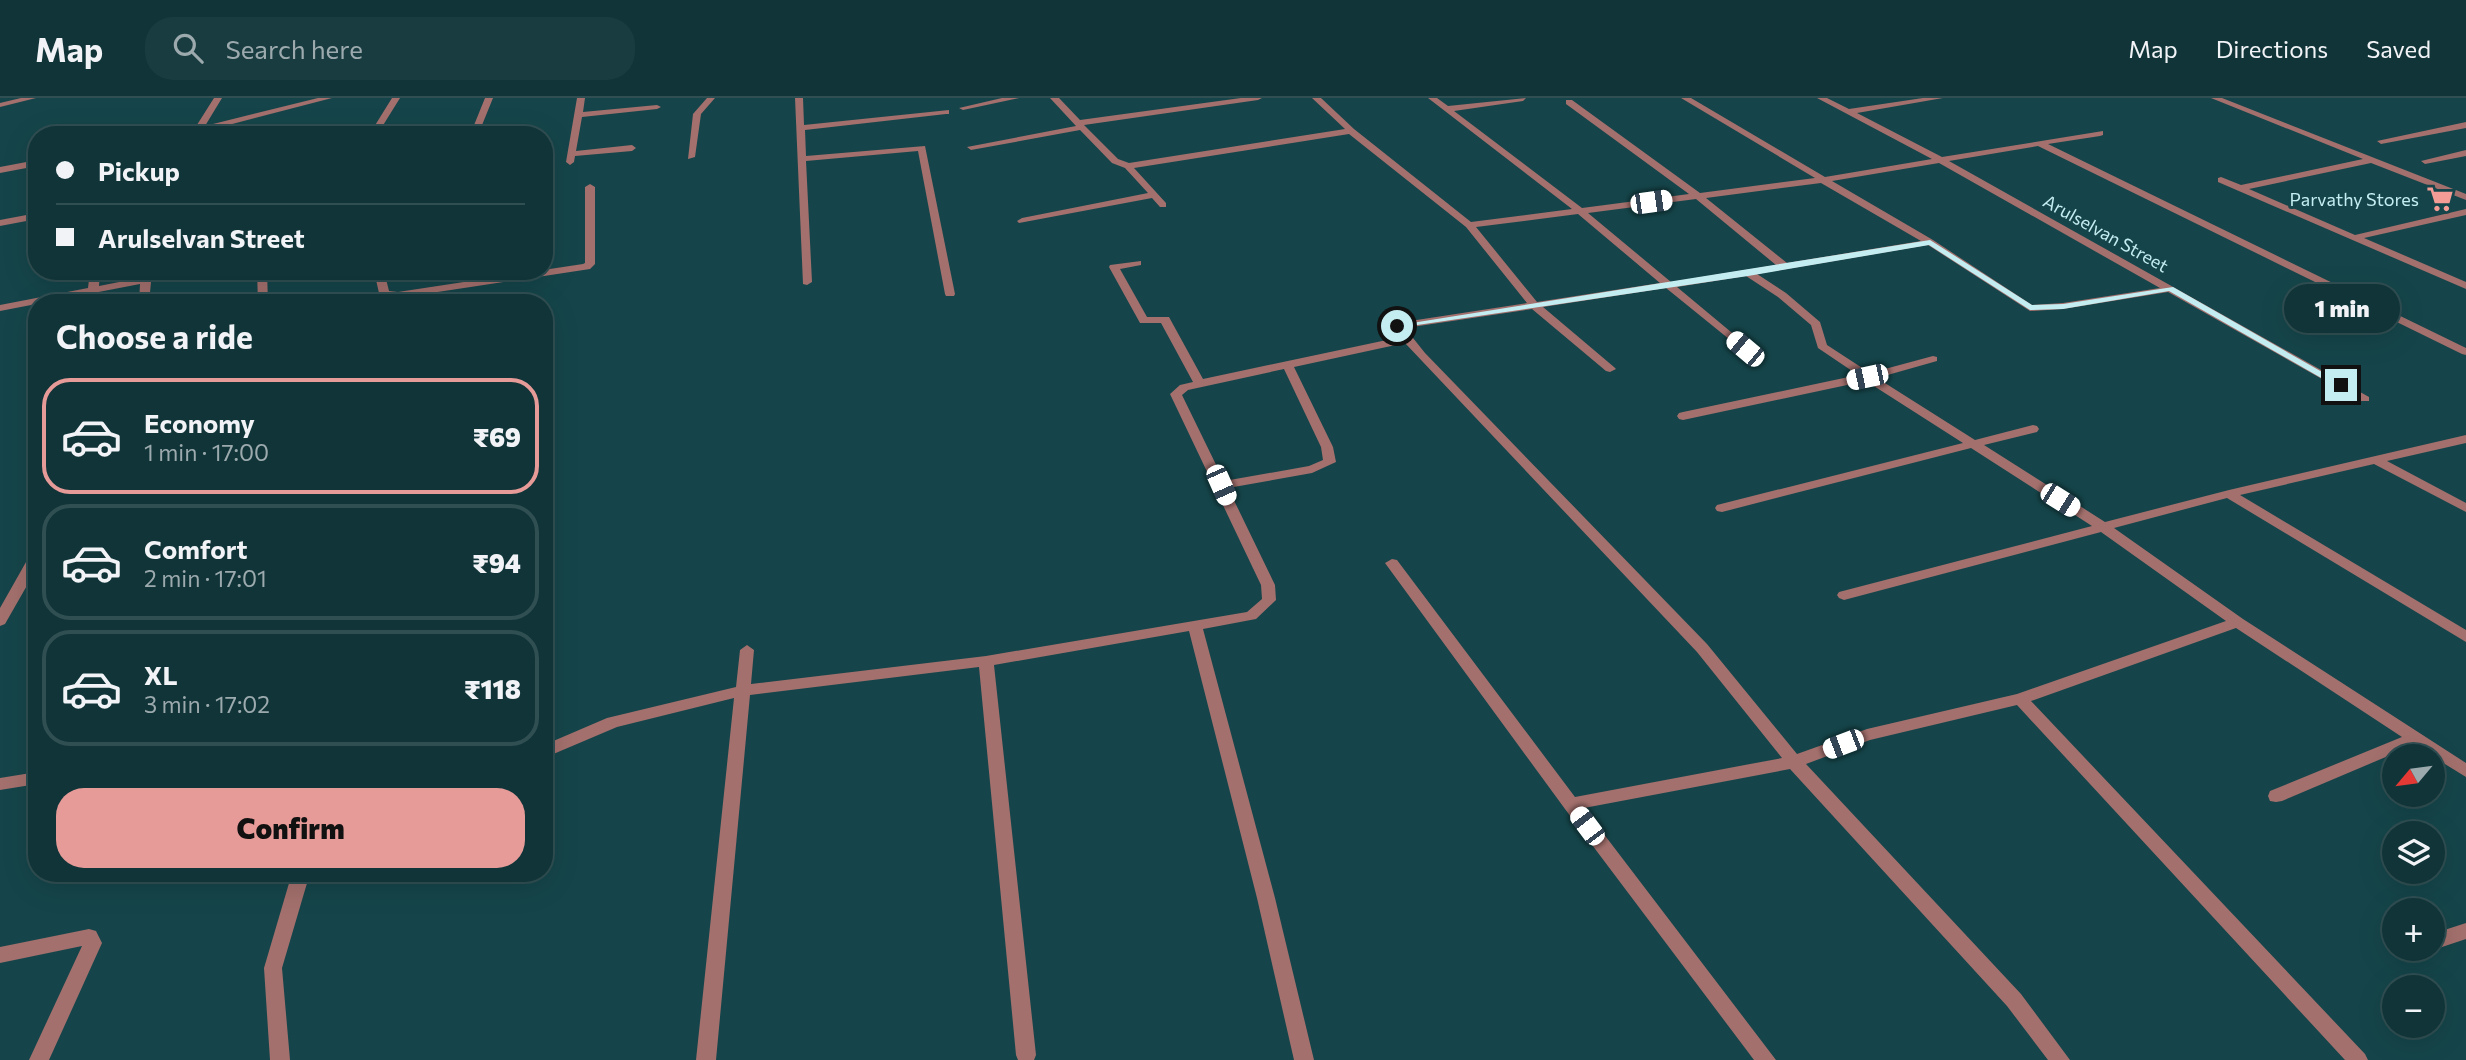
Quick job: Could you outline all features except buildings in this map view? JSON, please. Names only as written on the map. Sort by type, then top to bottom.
[{"type":"street","points":[[0,105],[32,98]]},
{"type":"street","points":[[200,126],[218,98]]},
{"type":"street","points":[[214,126],[328,98]]},
{"type":"street","points":[[379,126],[396,98]]},
{"type":"street","points":[[478,126],[489,98]]},
{"type":"street","points":[[581,98],[570,158],[632,148]]},
{"type":"street","points":[[691,157],[697,114],[711,98]]},
{"type":"street","points":[[799,98],[807,282]]},
{"type":"street","points":[[963,108],[1014,98]]},
{"type":"street","points":[[1054,98],[1115,161],[1128,166],[1164,205]]},
{"type":"street","points":[[1190,98],[1199,106]]},
{"type":"street","points":[[971,147],[1080,125],[1258,98]]},
{"type":"street","points":[[1316,98],[1352,131],[1469,225],[1534,305],[1610,369]]},
{"type":"street","points":[[1432,98],[1580,211],[1745,349]]},
{"type":"street","points":[[1685,98],[1930,242],[2030,308],[2063,306],[2170,289]]},
{"type":"street","name":"Arulselvan Street","points":[[1821,98],[1941,160],[2365,399]]},
{"type":"street","points":[[1848,112],[1939,98]]},
{"type":"street","points":[[2219,100],[2244,98]]},
{"type":"street","points":[[1447,109],[1523,99]]},
{"type":"street","points":[[2219,100],[2466,197]]},
{"type":"street","points":[[1569,102],[1698,196],[1785,267]]},
{"type":"street","points":[[578,114],[657,107]]},
{"type":"street","points":[[800,128],[946,113]]},
{"type":"street","points":[[2381,141],[2466,125]]},
{"type":"street","points":[[1128,166],[1352,131]]},
{"type":"street","points":[[1469,225],[1821,180],[2100,133]]},
{"type":"street","points":[[2039,143],[2466,352]]},
{"type":"street","points":[[802,159],[922,148],[950,294]]},
{"type":"street","points":[[2425,161],[2466,153]]},
{"type":"street","points":[[2241,188],[2370,161]]},
{"type":"street","points":[[1,172],[28,165]]},
{"type":"street","points":[[2221,180],[2466,286]]},
{"type":"street","points":[[553,272],[590,264],[590,187]]},
{"type":"street","points":[[1022,222],[1154,195]]},
{"type":"street","points":[[2357,237],[2466,212]]},
{"type":"street","points":[[0,223],[28,218]]},
{"type":"street","points":[[1930,242],[1748,273],[1397,326],[1702,648],[1794,762],[2014,1000],[2060,1060]]},
{"type":"street","points":[[1136,263],[1114,267],[1144,321],[1165,319],[1199,383]]},
{"type":"street","points":[[1748,273],[1782,295],[1816,324],[1822,346],[1973,446],[2103,527],[2238,622],[2466,771]]},
{"type":"street","points":[[93,289],[94,280]]},
{"type":"street","points":[[69,294],[146,280],[145,294]]},
{"type":"street","points":[[381,280],[383,293],[390,294]]},
{"type":"street","points":[[405,294],[499,280]]},
{"type":"street","points":[[0,308],[28,302]]},
{"type":"street","points":[[553,748],[613,722],[745,690],[986,661],[1251,616],[1269,600],[1268,585],[1176,394],[1184,387],[1199,383],[1408,339]]},
{"type":"street","points":[[1684,416],[1867,377],[1933,359]]},
{"type":"street","points":[[1221,485],[1311,469],[1329,462],[1327,447],[1287,364]]},
{"type":"street","points":[[1722,508],[2033,429]]},
{"type":"street","points":[[1844,595],[2229,494],[2466,439]]},
{"type":"street","points":[[2378,461],[2466,508]]},
{"type":"street","points":[[2229,494],[2466,637]]},
{"type":"street","points":[[1392,563],[1766,1060]]},
{"type":"street","points":[[0,621],[28,571]]},
{"type":"street","points":[[1571,804],[1794,762],[1867,735],[2020,699],[2238,622]]},
{"type":"street","points":[[1195,626],[1266,898],[1304,1060]]},
{"type":"street","points":[[706,1060],[747,650]]},
{"type":"street","points":[[986,661],[1026,1055]]},
{"type":"street","points":[[2020,699],[2358,1060]]},
{"type":"street","points":[[2276,796],[2416,738]]},
{"type":"street","points":[[0,783],[28,779]]},
{"type":"street","points":[[280,1060],[273,968],[298,882]]},
{"type":"street","points":[[2445,938],[2466,931]]},
{"type":"street","points":[[0,955],[89,937],[93,943],[39,1060]]},
{"type":"place","name":"Parvathy Stores","points":[[2440,199]]},
{"type":"route","points":[[1397,326],[1748,273],[1930,242],[2030,308],[2063,306],[2170,289],[2341,385]]}]
